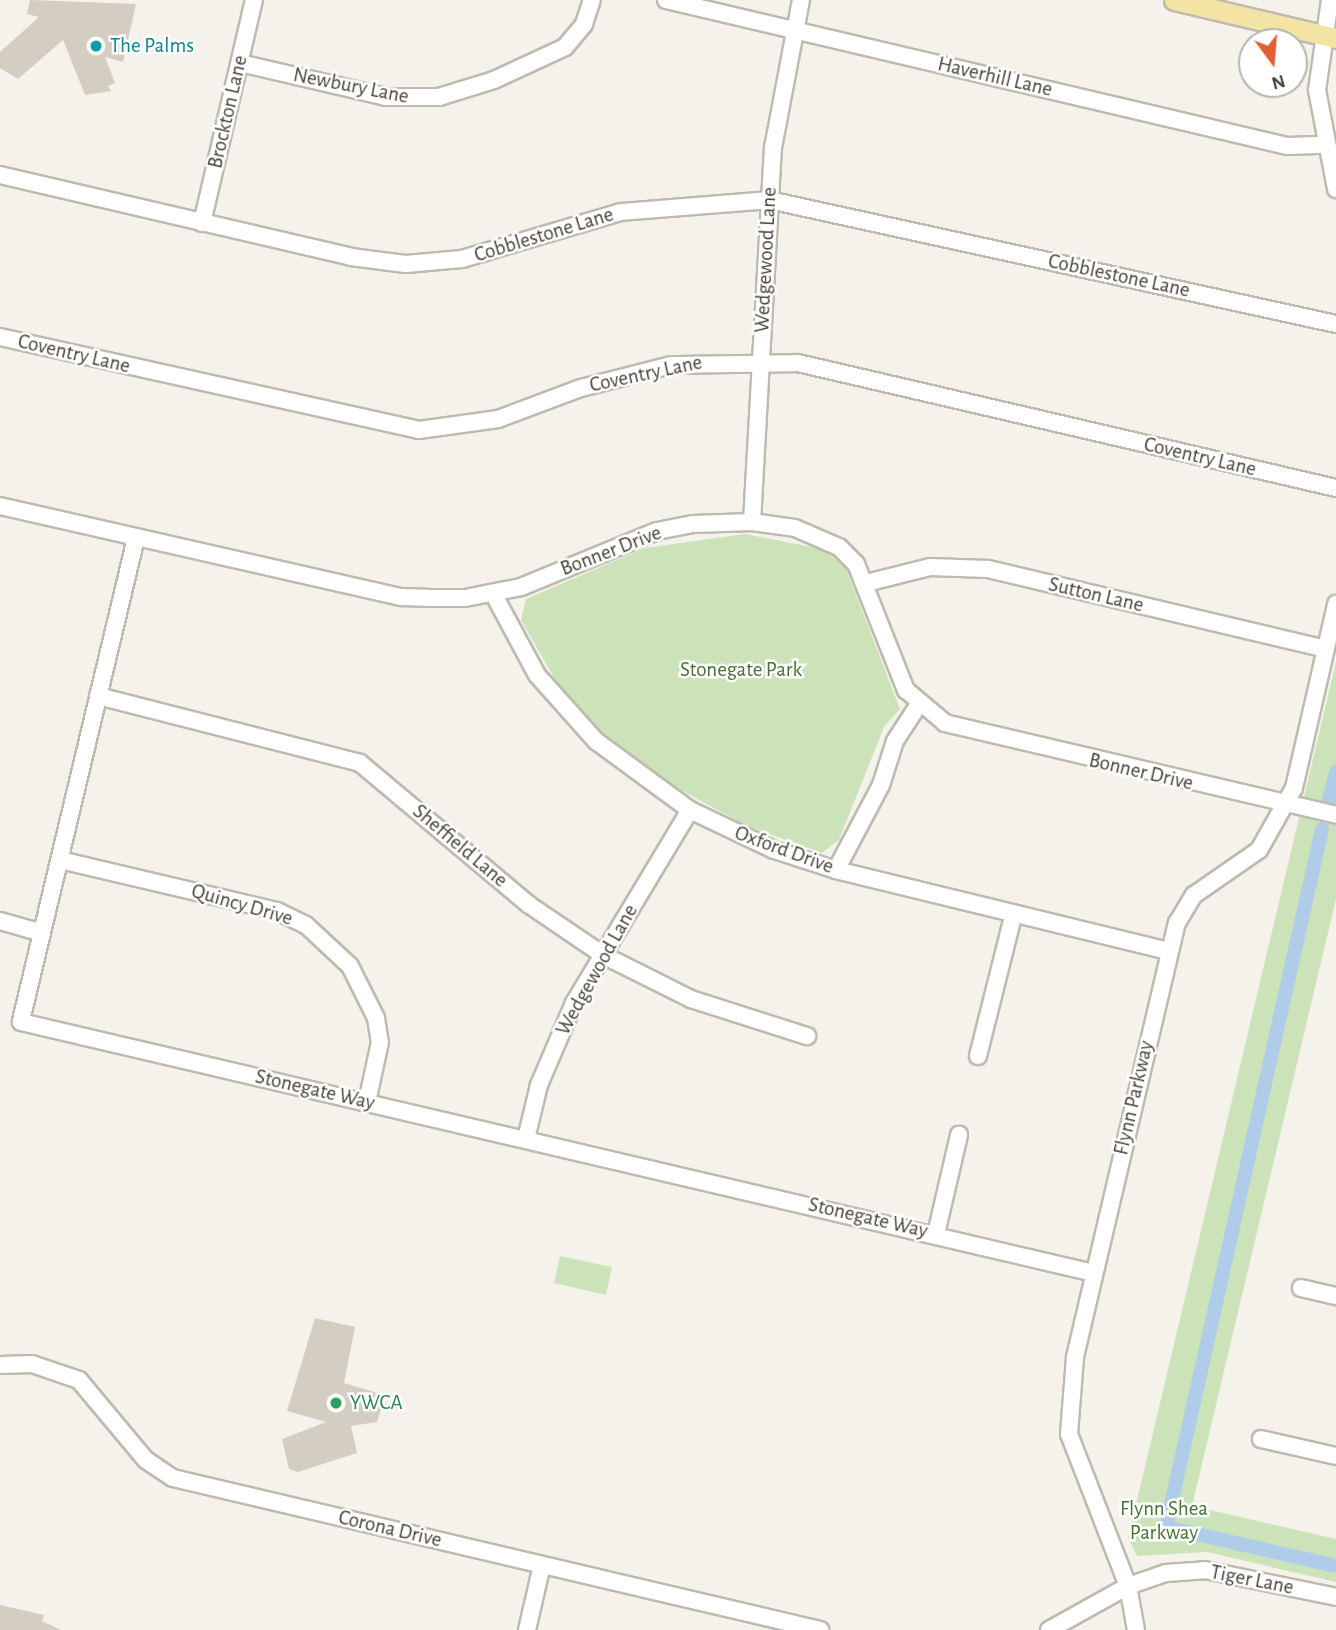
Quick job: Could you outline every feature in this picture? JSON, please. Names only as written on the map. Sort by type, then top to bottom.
[{"type":"main road","points":[[1174,0],[1330,36]]},
{"type":"street","name":"Brockton Lane","points":[[202,223],[254,0]]},
{"type":"street","name":"Newbury Lane","points":[[240,63],[386,97],[439,97],[494,80],[565,47],[584,24],[592,0]]},
{"type":"street","name":"Haverhill Lane","points":[[666,0],[1287,146],[1325,145]]},
{"type":"street","name":"Wedgewood Lane","points":[[752,522],[769,200],[793,29],[801,0]]},
{"type":"street","points":[[1331,0],[1330,36],[1317,90],[1325,145],[1336,189]]},
{"type":"street","name":"Cobblestone Lane","points":[[0,175],[202,223],[407,264],[462,259],[621,212],[769,200],[1336,324]]},
{"type":"street","name":"Coventry Lane","points":[[0,337],[419,430],[498,419],[624,374],[712,360],[761,360],[852,375],[1336,488]]},
{"type":"street","name":"Bonner Drive","points":[[0,506],[402,597],[494,594],[657,531],[752,522],[817,534],[839,547],[866,583],[893,666],[919,704],[967,732],[1336,815]]},
{"type":"street","name":"Stonegate Way","points":[[136,538],[21,1022],[1094,1273]]},
{"type":"street","name":"Sutton Lane","points":[[866,583],[930,567],[989,569],[1326,649]]},
{"type":"street","name":"Oxford Drive","points":[[494,594],[537,675],[596,741],[690,810],[774,850],[836,870],[1168,951]]},
{"type":"street","name":"Flynn Parkway","points":[[1136,1630],[1128,1586],[1069,1434],[1067,1399],[1168,951],[1186,905],[1259,849],[1294,788],[1336,604]]},
{"type":"street","name":"Sheffield Lane","points":[[98,696],[360,763],[528,904],[603,955],[691,999],[807,1036]]},
{"type":"street","points":[[836,870],[881,785],[895,741],[919,704]]},
{"type":"street","name":"Wedgewood Lane","points":[[526,1139],[555,1046],[603,955],[690,810]]},
{"type":"street","name":"Quincy Drive","points":[[60,860],[277,911],[306,925],[350,966],[376,1018],[380,1042],[367,1102]]},
{"type":"street","points":[[978,1056],[1014,913]]},
{"type":"street","points":[[0,922],[42,933]]},
{"type":"street","points":[[936,1234],[959,1135]]},
{"type":"street","points":[[1301,1288],[1336,1296]]},
{"type":"street","name":"Corona Drive","points":[[0,1365],[32,1364],[79,1380],[146,1460],[173,1478],[820,1630]]},
{"type":"street","points":[[1261,1439],[1336,1456]]},
{"type":"street","points":[[527,1630],[542,1565]]},
{"type":"street","name":"Tiger Lane","points":[[1128,1586],[1166,1573],[1205,1570],[1336,1597]]},
{"type":"street","points":[[1049,1630],[1128,1586]]},
{"type":"green space","name":"Stonegate Park","points":[[745,534],[822,549],[845,566],[900,709],[884,727],[839,840],[822,853],[745,825],[650,773],[603,734],[556,681],[521,620],[526,599],[645,548]]},
{"type":"green space","name":"Flynn Shea Parkway","points":[[1336,662],[1336,899],[1192,1506],[1336,1539],[1336,1582],[1207,1552],[1137,1556],[1128,1538]]},
{"type":"green space","points":[[560,1256],[612,1267],[606,1295],[554,1283]]},
{"type":"building","name":"The Palms","points":[[30,0],[136,4],[123,62],[105,57],[115,83],[108,86],[111,91],[85,95],[63,40],[18,79],[0,68],[0,52],[39,17],[27,14]]},
{"type":"building","name":"YWCA","points":[[315,1318],[355,1327],[344,1383],[385,1395],[377,1422],[351,1426],[357,1453],[298,1472],[289,1469],[282,1439],[326,1422],[287,1411]]},
{"type":"building","points":[[0,1605],[44,1615],[42,1621],[61,1630],[0,1630]]},
{"type":"waterway","points":[[1329,800],[1336,772]]},
{"type":"waterway","points":[[1322,829],[1166,1527],[1336,1566]]},
{"type":"place","name":"The Palms","points":[[96,46]]},
{"type":"place","name":"YWCA","points":[[336,1403]]}]
